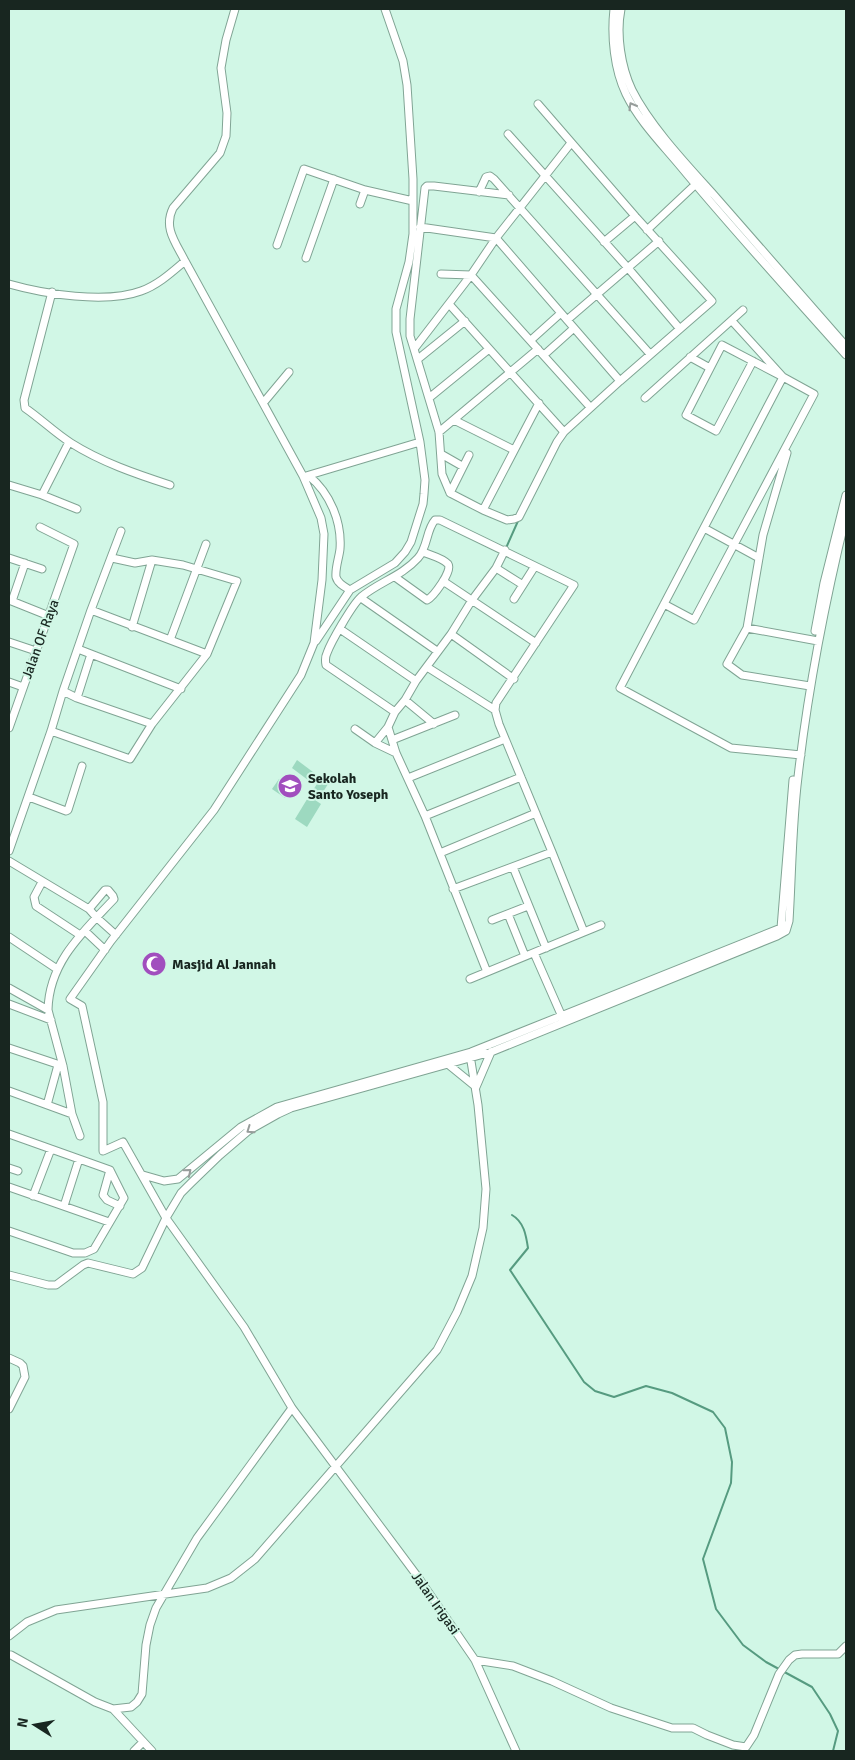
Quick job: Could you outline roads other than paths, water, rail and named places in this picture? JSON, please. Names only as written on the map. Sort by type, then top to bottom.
[{"type":"street","points":[[235,9],[226,40],[221,68],[227,113],[226,136],[220,153],[179,200],[168,218],[168,226],[185,261],[306,476],[321,518],[324,534],[322,580],[314,643]]},
{"type":"street","points":[[42,882],[34,897],[36,906],[82,933],[105,950],[214,810],[301,675],[314,643],[350,590],[395,563],[411,542],[423,504],[425,480],[420,442],[398,341],[396,309],[409,262],[413,234],[414,179],[407,85],[403,61],[385,9]]},
{"type":"street","points":[[614,9],[612,23],[614,51],[625,93],[637,113],[846,346]]},
{"type":"street","points":[[621,9],[620,41],[625,70],[632,90],[644,110],[698,182],[846,355]]},
{"type":"street","points":[[509,195],[427,186],[423,193],[410,319],[410,336],[439,432],[442,474],[450,492],[483,510],[507,520],[519,517],[557,442],[564,432],[620,380],[712,301],[659,241],[634,216],[538,104]]},
{"type":"street","points":[[508,134],[628,268],[680,330]]},
{"type":"street","points":[[414,349],[471,275],[496,238],[571,143]]},
{"type":"street","points":[[277,245],[304,169],[365,190],[413,201]]},
{"type":"street","points":[[479,192],[488,176],[494,179],[650,354]]},
{"type":"street","points":[[306,258],[334,179]]},
{"type":"street","points":[[647,230],[698,182]]},
{"type":"street","points":[[360,204],[365,190]]},
{"type":"street","points":[[604,242],[634,216]]},
{"type":"street","points":[[420,227],[496,238],[620,380]]},
{"type":"street","points":[[567,320],[659,241]]},
{"type":"street","points":[[9,284],[80,296],[124,295],[142,291],[164,279],[185,261]]},
{"type":"street","points":[[441,274],[471,275],[590,407]]},
{"type":"street","points":[[455,275],[458,291]]},
{"type":"street","points":[[52,292],[24,400],[25,408],[69,442],[92,455],[137,475],[170,484]]},
{"type":"street","points":[[449,304],[564,432]]},
{"type":"street","points":[[645,398],[743,310]]},
{"type":"street","points":[[531,340],[561,313]]},
{"type":"street","points":[[732,320],[783,377]]},
{"type":"street","points":[[418,359],[465,321]]},
{"type":"street","points":[[544,355],[574,328]]},
{"type":"street","points":[[664,604],[694,620],[814,394],[753,361],[722,345],[686,415],[716,431],[753,361]]},
{"type":"street","points":[[439,432],[538,349]]},
{"type":"street","points":[[429,398],[489,350]]},
{"type":"street","points":[[690,357],[710,368]]},
{"type":"street","points":[[264,402],[289,372]]},
{"type":"street","points":[[783,377],[620,688],[731,748],[799,755]]},
{"type":"street","points":[[483,510],[539,404]]},
{"type":"street","points":[[454,420],[514,450]]},
{"type":"street","points":[[791,439],[763,535],[747,628],[726,664],[742,675],[808,686]]},
{"type":"street","points":[[42,495],[69,442]]},
{"type":"street","points":[[306,476],[420,442]]},
{"type":"street","points":[[441,454],[462,466]]},
{"type":"street","points":[[450,492],[469,455]]},
{"type":"street","points":[[306,476],[320,485],[333,508],[340,530],[340,550],[336,577],[340,584],[350,590]]},
{"type":"street","points":[[9,485],[23,488],[77,509]]},
{"type":"street","points":[[9,1274],[48,1285],[56,1285],[88,1263],[133,1274],[142,1268],[166,1218],[182,1193],[220,1155],[248,1131],[278,1114],[291,1108],[343,1093],[450,1065],[784,929],[792,788],[799,755],[824,583],[846,495]]},
{"type":"street","points":[[816,640],[846,516]]},
{"type":"street","points":[[395,712],[326,665],[325,660],[327,651],[361,598],[395,577],[418,559],[423,552],[433,521],[436,519],[505,550],[574,585],[496,704],[495,710],[584,932]]},
{"type":"street","name":"Jalan OF Raya","points":[[9,725],[74,544],[40,527]]},
{"type":"street","points":[[704,528],[759,558]]},
{"type":"street","points":[[9,851],[29,797],[91,610],[121,531]]},
{"type":"street","points":[[170,640],[206,544]]},
{"type":"street","points":[[376,743],[416,681],[496,568],[505,550]]},
{"type":"street","points":[[395,577],[427,600],[432,597],[448,573],[449,568],[448,564],[423,552]]},
{"type":"street","points":[[9,558],[42,569]]},
{"type":"street","points":[[51,731],[130,760],[152,724],[207,654],[237,581],[196,568],[152,560],[135,563],[112,558]]},
{"type":"street","points":[[132,627],[152,560]]},
{"type":"street","points":[[26,563],[10,601],[48,616]]},
{"type":"street","points":[[514,599],[535,566]]},
{"type":"street","points":[[496,568],[523,585]]},
{"type":"street","points":[[443,581],[536,643]]},
{"type":"street","points":[[361,598],[438,651]]},
{"type":"street","points":[[91,610],[207,654]]},
{"type":"street","points":[[747,628],[816,640]]},
{"type":"street","points":[[340,629],[416,681]]},
{"type":"street","points":[[451,634],[514,679]]},
{"type":"street","points":[[9,642],[36,651]]},
{"type":"street","points":[[78,649],[181,689]]},
{"type":"street","points":[[77,698],[91,654]]},
{"type":"street","points":[[427,667],[495,710]]},
{"type":"street","points":[[9,682],[24,687]]},
{"type":"street","points":[[63,691],[77,698],[152,724]]},
{"type":"street","points":[[405,700],[434,724]]},
{"type":"street","points":[[392,740],[455,715]]},
{"type":"street","points":[[388,727],[396,753],[425,816],[487,972]]},
{"type":"street","points":[[355,729],[396,753]]},
{"type":"street","points":[[408,778],[506,739]]},
{"type":"street","points":[[29,797],[66,811],[68,810],[82,766]]},
{"type":"street","points":[[425,816],[521,777]]},
{"type":"street","points":[[440,853],[536,813]]},
{"type":"street","points":[[454,889],[552,852]]},
{"type":"street","points":[[9,861],[89,909],[116,935]]},
{"type":"street","points":[[513,866],[546,948]]},
{"type":"street","points":[[80,1136],[72,1114],[48,1010],[51,988],[57,968],[66,952],[114,896],[108,890],[105,890],[89,909]]},
{"type":"street","points":[[492,920],[528,906]]},
{"type":"street","points":[[508,914],[525,956]]},
{"type":"street","points":[[470,979],[601,925]]},
{"type":"street","points":[[9,937],[57,968]]},
{"type":"street","name":"Jalan Irigasi","points":[[105,950],[70,999],[82,1006],[103,1102],[103,1150],[123,1142],[166,1218],[244,1327],[292,1408],[418,1577],[476,1660],[516,1751]]},
{"type":"street","points":[[534,953],[563,1019]]},
{"type":"street","points":[[9,988],[48,1010]]},
{"type":"street","points":[[9,1004],[51,1020]]},
{"type":"street","points":[[142,1175],[164,1181],[184,1176],[241,1127],[277,1107],[491,1052],[563,1019]]},
{"type":"street","points":[[9,1048],[61,1065]]},
{"type":"street","points":[[476,1087],[491,1052]]},
{"type":"street","points":[[9,1636],[28,1622],[56,1610],[207,1588],[231,1578],[254,1559],[437,1350],[457,1312],[472,1276],[484,1228],[486,1190],[476,1087],[470,1056]]},
{"type":"street","points":[[47,1105],[61,1065]]},
{"type":"street","points":[[450,1065],[476,1087]]},
{"type":"street","points":[[9,1091],[72,1114]]},
{"type":"street","points":[[9,1134],[110,1170],[124,1196],[94,1249],[79,1254],[9,1231]]},
{"type":"street","points":[[33,1196],[51,1149]]},
{"type":"street","points":[[64,1206],[79,1159]]},
{"type":"street","points":[[9,1168],[18,1171]]},
{"type":"street","points":[[110,1170],[103,1195],[104,1198],[120,1206]]},
{"type":"street","points":[[173,1180],[182,1193]]},
{"type":"street","points":[[9,1186],[109,1222]]},
{"type":"street","points":[[9,1358],[20,1362],[25,1373],[25,1377],[12,1394],[9,1410]]},
{"type":"street","points":[[113,1709],[131,1707],[142,1694],[143,1664],[150,1625],[156,1608],[197,1538],[292,1408]]},
{"type":"street","points":[[476,1660],[512,1666],[552,1681],[611,1708],[672,1728],[693,1728],[745,1749],[754,1735],[781,1670],[795,1655],[838,1654],[846,1646]]},
{"type":"street","points":[[11,1655],[95,1702],[113,1709],[152,1751]]},
{"type":"street","points":[[134,1751],[143,1742]]},
{"type":"waterway","points":[[506,548],[518,521]]},
{"type":"waterway","points":[[512,1215],[522,1225],[528,1248],[510,1270],[584,1382],[595,1391],[614,1397],[646,1386],[672,1393],[713,1412],[725,1428],[732,1462],[731,1483],[703,1559],[716,1609],[743,1645],[766,1662],[812,1687],[830,1714],[838,1731],[833,1751]]},
{"type":"place","name":"Sekolah Santo Yoseph","points":[[290,786]]},
{"type":"place","name":"Masjid Al Jannah","points":[[154,964]]}]
